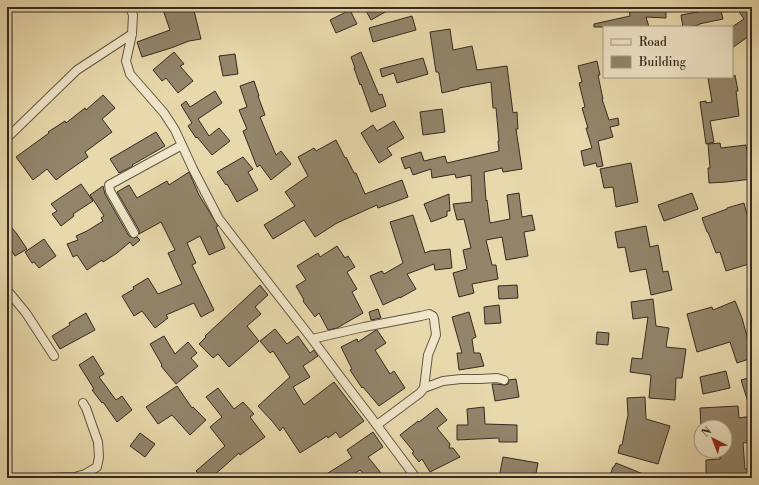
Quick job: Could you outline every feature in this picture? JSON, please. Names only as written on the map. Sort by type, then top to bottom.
[{"type":"street","points":[[130,7],[133,15],[132,34],[126,61],[130,74],[164,113],[175,130],[219,219],[378,425],[416,478]]},
{"type":"street","points":[[7,138],[77,70],[132,34]]},
{"type":"street","points":[[134,233],[110,191],[109,185],[182,145]]},
{"type":"street","points":[[7,290],[26,313],[54,356]]},
{"type":"street","points":[[312,339],[429,314],[433,316],[436,335],[428,355],[424,388]]},
{"type":"street","points":[[378,425],[420,393],[424,388],[443,381],[497,378],[504,380]]},
{"type":"street","points":[[45,478],[75,477],[85,474],[97,467],[99,457],[98,442],[83,403]]},
{"type":"building","points":[[162,7],[193,7],[201,39],[189,41],[142,57],[137,42],[170,30]]},
{"type":"building","points":[[364,7],[394,7],[371,20]]},
{"type":"building","points":[[629,7],[666,7],[666,18],[646,17],[649,26],[594,27],[594,24],[630,16]]},
{"type":"building","points":[[707,7],[720,7],[723,19],[699,25],[683,26],[681,15],[708,10]]},
{"type":"building","points":[[736,7],[752,7],[752,34],[733,47],[733,26],[744,19]]},
{"type":"building","points":[[350,10],[357,24],[336,33],[330,20]]},
{"type":"building","points":[[412,16],[416,30],[373,42],[369,28]]},
{"type":"building","points":[[450,29],[453,50],[472,46],[477,70],[507,66],[513,113],[517,112],[518,129],[516,129],[522,169],[503,172],[502,168],[484,172],[486,201],[487,200],[490,223],[510,219],[507,195],[519,193],[522,217],[532,215],[535,230],[524,232],[528,256],[506,260],[502,237],[486,240],[492,265],[496,265],[498,279],[472,284],[474,293],[459,297],[453,273],[467,269],[463,250],[471,248],[464,219],[457,220],[453,204],[472,202],[471,175],[456,178],[455,174],[432,178],[431,169],[413,175],[410,167],[405,169],[401,158],[421,152],[424,161],[445,156],[447,163],[499,151],[496,108],[493,108],[491,82],[442,93],[439,74],[436,72],[430,32]]},
{"type":"building","points":[[174,52],[184,64],[180,66],[193,81],[178,93],[166,78],[162,81],[153,70]]},
{"type":"building","points":[[361,52],[379,95],[382,94],[386,106],[371,112],[351,57]]},
{"type":"building","points":[[235,54],[238,74],[223,76],[219,56]]},
{"type":"building","points":[[423,58],[428,74],[397,83],[394,73],[382,77],[380,69]]},
{"type":"building","points":[[597,61],[602,99],[609,120],[618,118],[619,125],[610,127],[613,137],[598,141],[603,166],[597,167],[596,163],[584,166],[581,151],[592,148],[582,108],[585,107],[579,83],[582,82],[578,66]]},
{"type":"building","points":[[735,75],[738,91],[736,91],[739,116],[710,121],[714,142],[706,144],[700,102],[712,102],[708,78],[733,77]]},
{"type":"building","points":[[254,81],[265,115],[260,117],[276,155],[281,151],[291,164],[271,180],[260,165],[257,167],[243,131],[247,129],[239,110],[247,107],[240,86]]},
{"type":"building","points":[[215,91],[222,103],[198,119],[209,136],[219,128],[230,141],[212,155],[197,137],[196,138],[188,126],[192,123],[181,105],[186,101],[190,107]]},
{"type":"building","points":[[103,95],[115,108],[102,119],[112,132],[85,152],[88,157],[56,180],[47,169],[33,180],[16,157],[49,133],[48,132],[65,121],[66,123],[85,108],[86,110]]},
{"type":"building","points":[[442,109],[445,132],[423,135],[420,112]]},
{"type":"building","points":[[394,121],[404,138],[387,148],[392,155],[379,163],[361,133],[373,125],[377,131]]},
{"type":"building","points":[[156,132],[165,146],[119,173],[110,159]]},
{"type":"building","points":[[336,140],[354,173],[356,173],[365,194],[402,180],[408,197],[378,208],[377,205],[337,223],[315,237],[304,220],[273,239],[264,225],[295,206],[285,192],[308,176],[298,157],[314,148],[316,151]]},
{"type":"building","points":[[720,143],[721,148],[746,145],[752,179],[709,183],[708,168],[710,168],[708,144]]},
{"type":"building","points":[[243,157],[253,169],[248,172],[258,190],[237,202],[227,184],[226,185],[217,172]]},
{"type":"building","points":[[631,163],[638,202],[616,207],[613,187],[604,188],[600,169]]},
{"type":"building","points":[[189,172],[199,195],[218,226],[216,227],[225,248],[209,255],[200,236],[187,243],[196,263],[192,265],[214,310],[201,317],[194,303],[166,315],[168,318],[155,328],[142,311],[134,316],[122,296],[148,278],[158,294],[182,284],[168,253],[175,250],[161,222],[139,234],[139,230],[117,192],[129,185],[137,198],[167,181],[169,185]]},
{"type":"building","points":[[81,184],[93,201],[73,214],[74,216],[61,226],[52,214],[57,211],[51,204]]},
{"type":"building","points":[[103,186],[105,194],[129,236],[134,238],[137,237],[140,240],[133,246],[130,242],[117,253],[103,262],[102,260],[87,270],[77,255],[73,257],[67,244],[78,240],[76,236],[103,221],[101,218],[104,216],[90,195]]},
{"type":"building","points":[[692,193],[698,209],[664,221],[658,205]]},
{"type":"building","points":[[449,194],[450,211],[447,211],[447,216],[431,222],[424,204]]},
{"type":"building","points":[[744,203],[749,223],[752,222],[752,263],[726,271],[720,252],[716,253],[702,218]]},
{"type":"building","points":[[413,215],[425,253],[450,249],[452,268],[435,270],[434,264],[407,274],[416,289],[383,305],[370,276],[382,271],[384,274],[403,263],[390,222]]},
{"type":"building","points":[[7,222],[27,249],[15,256],[7,244]]},
{"type":"building","points":[[646,226],[650,247],[658,245],[663,272],[668,271],[672,290],[651,295],[646,269],[630,272],[625,247],[618,248],[615,232]]},
{"type":"building","points":[[44,239],[56,256],[39,268],[34,262],[32,263],[25,252]]},
{"type":"building","points":[[337,246],[345,258],[348,256],[355,267],[347,272],[357,289],[352,292],[363,313],[337,328],[328,330],[319,313],[315,317],[303,301],[304,300],[296,286],[306,280],[297,266],[318,253],[320,257]]},
{"type":"building","points":[[260,285],[268,295],[255,307],[261,314],[247,326],[259,341],[229,367],[218,354],[213,358],[199,344],[206,337],[205,336]]},
{"type":"building","points":[[517,285],[518,298],[499,299],[498,286]]},
{"type":"building","points":[[653,299],[656,326],[669,328],[666,347],[686,349],[682,378],[676,378],[675,400],[649,398],[651,375],[630,372],[632,358],[642,359],[648,317],[633,319],[631,302]]},
{"type":"building","points":[[735,301],[742,318],[748,340],[750,340],[752,346],[752,358],[737,363],[730,342],[697,352],[687,314],[712,307],[713,310]]},
{"type":"building","points":[[499,305],[501,323],[485,324],[484,307]]},
{"type":"building","points":[[378,309],[381,318],[371,320],[369,312]]},
{"type":"building","points":[[469,312],[476,337],[472,339],[474,353],[480,353],[484,366],[459,370],[457,353],[462,353],[452,317]]},
{"type":"building","points":[[86,313],[95,330],[60,349],[52,336],[70,325],[69,323]]},
{"type":"building","points":[[275,329],[287,344],[298,336],[310,353],[314,350],[318,356],[303,366],[310,377],[293,387],[304,405],[334,382],[364,421],[340,438],[336,432],[300,453],[283,427],[280,431],[258,406],[290,377],[273,351],[270,353],[260,341]]},
{"type":"building","points":[[376,330],[386,343],[375,350],[390,374],[394,371],[405,388],[379,406],[363,387],[362,388],[350,370],[352,369],[341,347],[357,339],[358,342]]},
{"type":"building","points":[[597,332],[609,333],[608,345],[596,344]]},
{"type":"building","points":[[164,336],[175,354],[188,342],[197,353],[191,358],[198,366],[176,384],[161,366],[162,365],[150,344]]},
{"type":"building","points":[[93,356],[104,374],[99,377],[116,400],[122,396],[132,410],[117,422],[103,402],[102,403],[92,390],[94,389],[79,365]]},
{"type":"building","points":[[726,371],[730,388],[703,394],[700,377]]},
{"type":"building","points":[[752,377],[752,408],[750,408],[741,380]]},
{"type":"building","points":[[516,379],[519,397],[495,401],[492,384],[505,385],[508,384],[509,380]]},
{"type":"building","points":[[177,386],[192,408],[193,407],[206,420],[190,435],[172,415],[158,424],[146,407]]},
{"type":"building","points":[[218,388],[234,409],[243,402],[254,414],[250,417],[265,437],[240,455],[239,453],[211,478],[203,478],[196,471],[225,446],[210,427],[222,417],[206,397]]},
{"type":"building","points":[[645,397],[646,419],[670,426],[658,464],[618,453],[620,445],[622,445],[628,415],[627,398]]},
{"type":"building","points":[[738,406],[739,418],[752,416],[752,442],[743,443],[745,469],[752,469],[752,478],[706,478],[706,460],[733,459],[733,419],[701,419],[700,408]]},
{"type":"building","points":[[484,407],[485,424],[517,425],[517,442],[499,442],[499,438],[457,440],[457,425],[468,425],[467,409]]},
{"type":"building","points":[[437,408],[447,420],[437,428],[450,444],[449,448],[453,448],[460,457],[430,472],[422,459],[419,462],[412,453],[414,452],[400,435]]},
{"type":"building","points":[[373,432],[383,447],[368,457],[385,478],[367,478],[360,470],[347,478],[320,478],[352,458],[347,450]]},
{"type":"building","points":[[140,433],[155,444],[145,457],[130,446]]},
{"type":"building","points":[[503,457],[538,463],[535,478],[499,478]]},
{"type":"building","points":[[616,463],[653,478],[609,478]]}]
